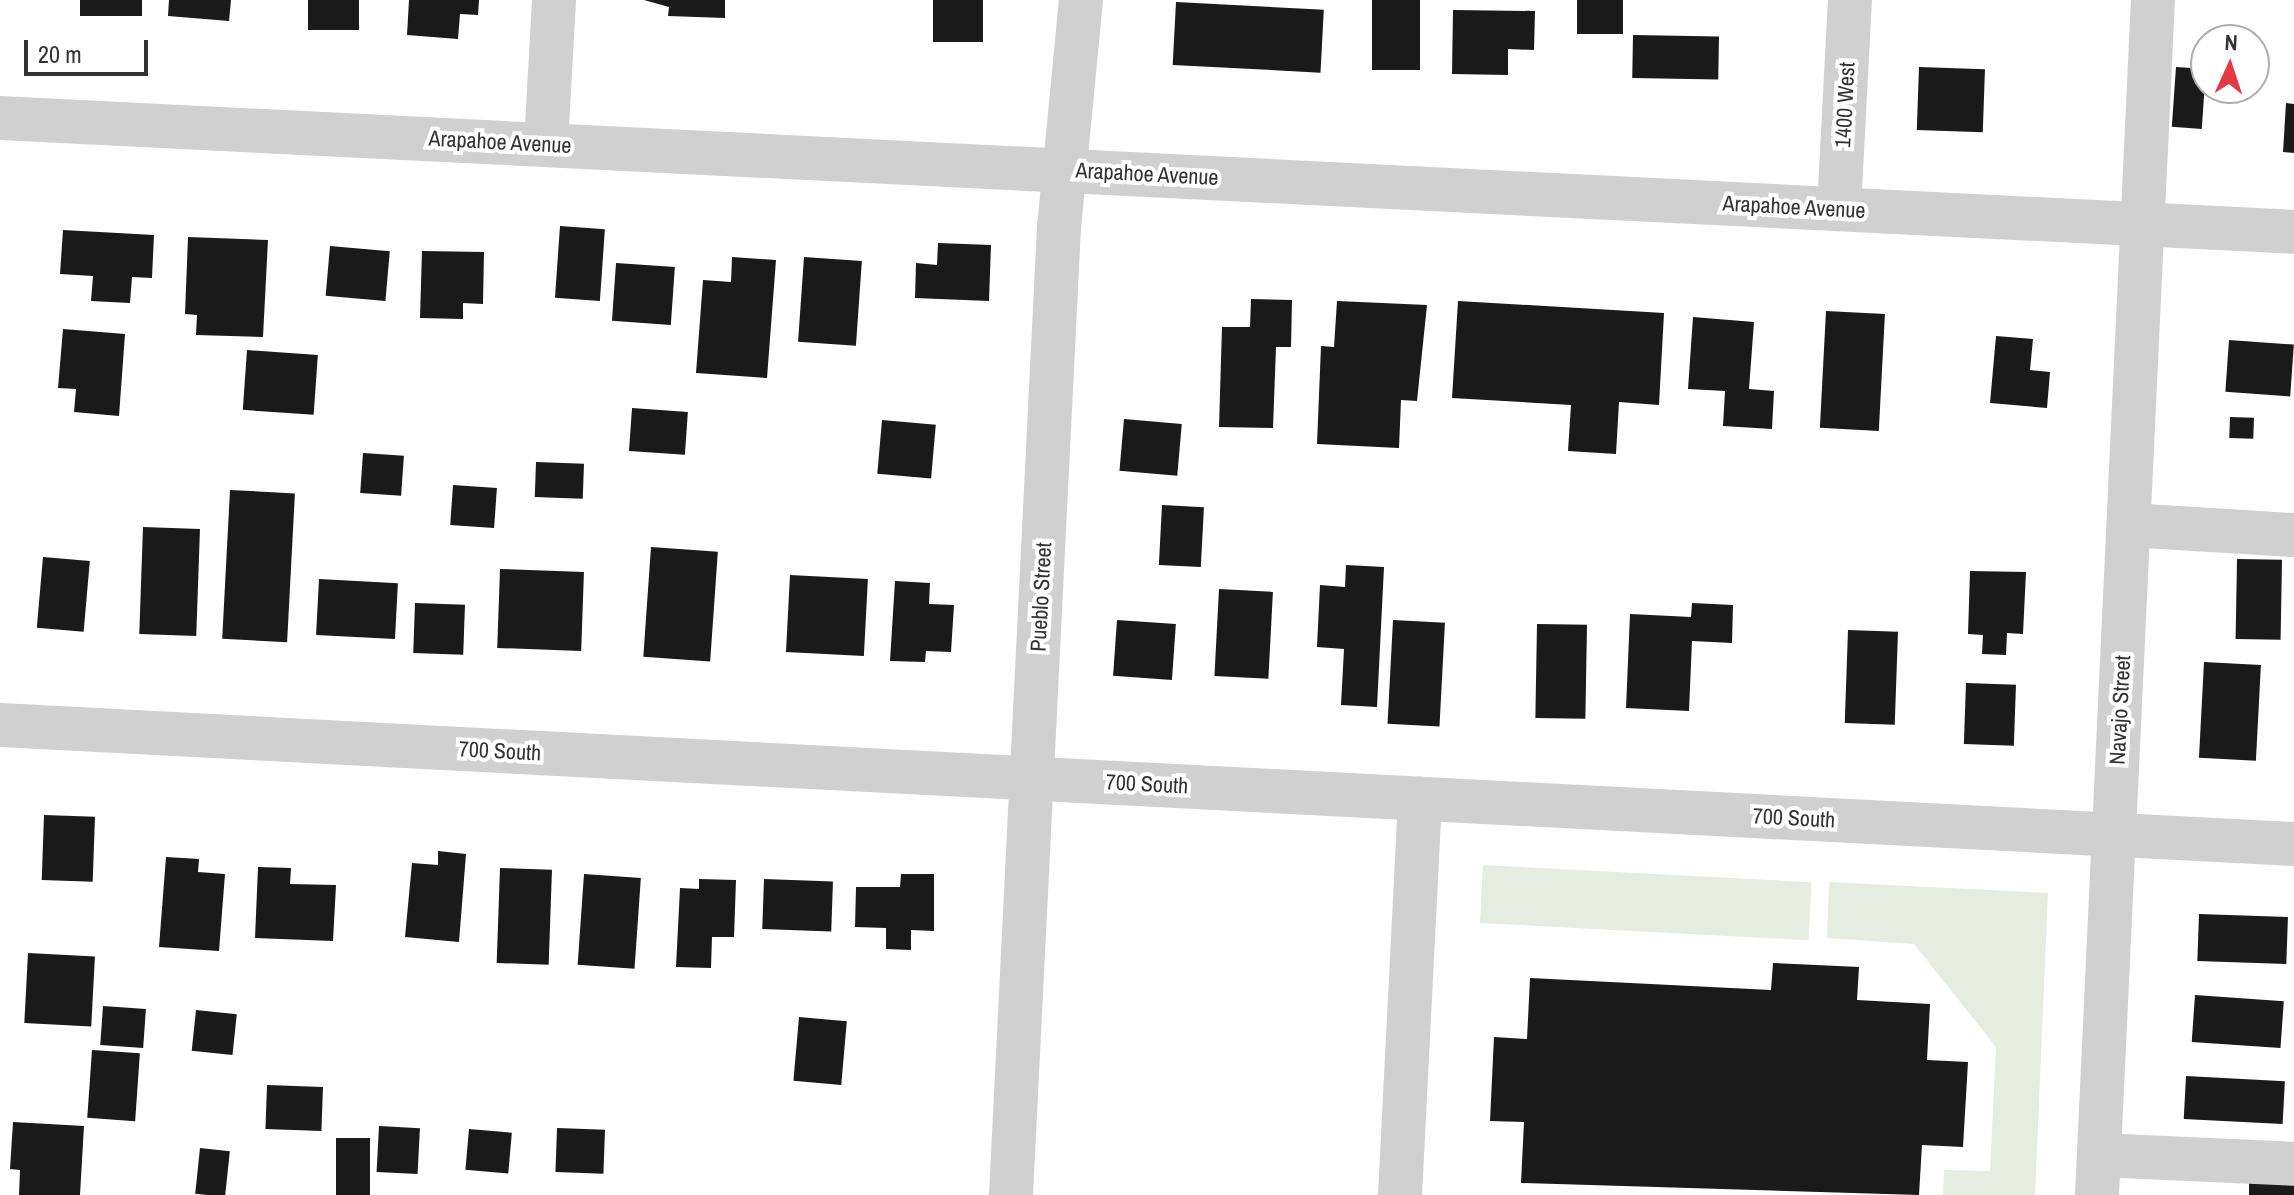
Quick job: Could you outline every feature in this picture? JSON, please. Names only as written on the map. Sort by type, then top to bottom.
[{"type":"street","points":[[546,144],[554,0]]},
{"type":"street","name":"Pueblo Street","points":[[1011,1195],[1067,170],[1081,0]]},
{"type":"street","name":"1400 West","points":[[1839,209],[1850,0]]},
{"type":"street","name":"Navajo Street","points":[[2098,1175],[2153,0]]},
{"type":"street","name":"Arapahoe Avenue","points":[[0,118],[2294,232]]},
{"type":"street","points":[[2129,525],[2294,535]]},
{"type":"street","name":"700 South","points":[[0,725],[2294,844]]},
{"type":"street","points":[[1400,1195],[1420,799]]},
{"type":"street","points":[[2098,1175],[2294,1164]]},
{"type":"shaded area","points":[[1483,865],[1812,882],[1809,940],[1480,923]]},
{"type":"shaded area","points":[[1829,882],[2048,893],[2035,1195],[1943,1195],[1944,1170],[1990,1171],[1996,1047],[1914,944],[1827,938]]},
{"type":"building","points":[[80,0],[142,0],[142,16],[80,16]]},
{"type":"building","points":[[169,0],[231,0],[229,21],[168,16]]},
{"type":"building","points":[[308,0],[359,0],[359,30],[308,30]]},
{"type":"building","points":[[409,0],[479,0],[478,15],[460,14],[458,39],[407,35]]},
{"type":"building","points":[[644,0],[725,0],[725,18],[668,16],[669,7]]},
{"type":"building","points":[[933,0],[983,0],[983,42],[933,42]]},
{"type":"building","points":[[1372,0],[1420,0],[1420,70],[1372,70]]},
{"type":"building","points":[[1577,0],[1623,0],[1623,34],[1577,34]]},
{"type":"building","points":[[1176,2],[1324,10],[1321,73],[1173,65]]},
{"type":"building","points":[[1453,10],[1535,11],[1534,50],[1508,49],[1508,75],[1452,74]]},
{"type":"building","points":[[1633,35],[1719,37],[1718,79],[1632,78]]},
{"type":"building","points":[[1919,67],[1985,69],[1983,132],[1917,130]]},
{"type":"building","points":[[2176,67],[2190,68],[2190,104],[2203,104],[2202,129],[2172,127]]},
{"type":"building","points":[[2286,103],[2294,104],[2294,153],[2283,152]]},
{"type":"building","points":[[560,226],[605,229],[600,301],[555,298]]},
{"type":"building","points":[[63,230],[154,235],[152,278],[132,277],[130,303],[91,301],[93,276],[60,274]]},
{"type":"building","points":[[188,237],[268,240],[263,337],[196,335],[197,315],[185,314]]},
{"type":"building","points":[[938,243],[991,245],[989,301],[915,298],[916,263],[937,265]]},
{"type":"building","points":[[330,246],[390,251],[385,301],[326,296]]},
{"type":"building","points":[[422,251],[484,252],[483,304],[463,303],[463,319],[420,318]]},
{"type":"building","points":[[732,257],[776,260],[767,378],[696,373],[703,280],[731,282]]},
{"type":"building","points":[[804,257],[862,261],[856,346],[798,342]]},
{"type":"building","points":[[616,263],[675,267],[671,325],[612,321]]},
{"type":"building","points":[[1251,299],[1292,300],[1291,347],[1276,347],[1273,428],[1219,427],[1222,327],[1250,327]]},
{"type":"building","points":[[1337,301],[1427,305],[1417,401],[1401,400],[1399,448],[1317,444],[1321,346],[1334,347]]},
{"type":"building","points":[[1458,301],[1664,313],[1659,405],[1619,402],[1616,454],[1568,451],[1571,405],[1452,398]]},
{"type":"building","points":[[1826,311],[1885,314],[1879,431],[1820,428]]},
{"type":"building","points":[[1693,317],[1754,322],[1749,389],[1774,391],[1772,429],[1723,426],[1725,391],[1688,389]]},
{"type":"building","points":[[63,329],[125,334],[119,416],[74,412],[76,389],[58,388]]},
{"type":"building","points":[[1996,336],[2033,339],[2030,370],[2050,372],[2047,408],[1990,403]]},
{"type":"building","points":[[2229,340],[2294,345],[2290,396],[2225,392]]},
{"type":"building","points":[[247,350],[318,355],[314,415],[243,410]]},
{"type":"building","points":[[632,408],[688,412],[685,455],[629,451]]},
{"type":"building","points":[[2230,417],[2254,418],[2253,439],[2229,438]]},
{"type":"building","points":[[1124,419],[1182,424],[1177,476],[1119,471]]},
{"type":"building","points":[[882,420],[936,425],[931,479],[877,474]]},
{"type":"building","points":[[363,453],[404,456],[401,496],[360,493]]},
{"type":"building","points":[[536,462],[584,464],[583,499],[535,497]]},
{"type":"building","points":[[453,485],[497,488],[494,528],[450,525]]},
{"type":"building","points":[[230,490],[295,493],[287,642],[222,639]]},
{"type":"building","points":[[1162,505],[1204,507],[1201,567],[1159,565]]},
{"type":"building","points":[[143,527],[200,529],[196,636],[139,634]]},
{"type":"building","points":[[651,547],[718,552],[710,661],[643,657]]},
{"type":"building","points":[[43,557],[90,561],[84,632],[37,628]]},
{"type":"building","points":[[2237,559],[2282,560],[2281,640],[2236,639]]},
{"type":"building","points":[[1346,565],[1384,567],[1377,707],[1341,705],[1344,649],[1317,647],[1320,585],[1345,587]]},
{"type":"building","points":[[500,569],[584,572],[581,651],[497,648]]},
{"type":"building","points":[[1970,571],[2026,572],[2023,634],[2007,633],[2006,655],[1982,654],[1983,635],[1968,634]]},
{"type":"building","points":[[790,575],[868,579],[864,656],[786,652]]},
{"type":"building","points":[[319,579],[398,583],[395,639],[316,635]]},
{"type":"building","points":[[895,581],[930,583],[929,604],[954,605],[951,652],[926,651],[925,662],[890,661]]},
{"type":"building","points":[[1219,589],[1273,592],[1268,679],[1214,676]]},
{"type":"building","points":[[415,603],[465,605],[463,655],[413,653]]},
{"type":"building","points":[[1692,603],[1733,605],[1732,643],[1692,641],[1689,711],[1626,708],[1630,614],[1691,617]]},
{"type":"building","points":[[1117,620],[1176,624],[1172,680],[1113,676]]},
{"type":"building","points":[[1393,620],[1445,623],[1439,727],[1388,724]]},
{"type":"building","points":[[1537,624],[1587,625],[1585,719],[1535,718]]},
{"type":"building","points":[[1848,630],[1898,632],[1895,725],[1845,723]]},
{"type":"building","points":[[2204,662],[2261,665],[2256,761],[2199,758]]},
{"type":"building","points":[[1966,683],[2016,685],[2014,746],[1964,744]]},
{"type":"building","points":[[44,815],[95,817],[93,882],[42,880]]},
{"type":"building","points":[[438,851],[466,854],[459,942],[405,937],[412,863],[438,865]]},
{"type":"building","points":[[166,857],[199,859],[198,872],[225,874],[219,951],[159,947]]},
{"type":"building","points":[[258,867],[291,868],[290,884],[336,885],[333,941],[255,938]]},
{"type":"building","points":[[500,868],[552,870],[549,965],[497,963]]},
{"type":"building","points":[[584,874],[641,878],[635,969],[578,965]]},
{"type":"building","points":[[901,874],[934,874],[934,931],[911,930],[911,950],[886,949],[886,928],[855,927],[856,887],[900,887]]},
{"type":"building","points":[[699,879],[736,880],[734,937],[712,937],[711,968],[676,967],[680,888],[699,889]]},
{"type":"building","points":[[764,879],[833,881],[831,931],[762,929]]},
{"type":"building","points":[[2199,914],[2288,917],[2286,964],[2197,961]]},
{"type":"building","points":[[28,953],[95,957],[91,1026],[24,1023]]},
{"type":"building","points":[[1773,963],[1859,967],[1857,1000],[1930,1004],[1927,1060],[1968,1062],[1963,1147],[1922,1145],[1919,1195],[1521,1183],[1524,1122],[1490,1121],[1494,1037],[1527,1039],[1530,978],[1771,990]]},
{"type":"building","points":[[2195,995],[2284,1001],[2281,1048],[2192,1042]]},
{"type":"building","points":[[103,1006],[146,1009],[143,1048],[100,1045]]},
{"type":"building","points":[[196,1010],[237,1014],[232,1055],[192,1051]]},
{"type":"building","points":[[799,1017],[847,1021],[841,1085],[793,1081]]},
{"type":"building","points":[[92,1050],[140,1053],[135,1121],[87,1118]]},
{"type":"building","points":[[2186,1076],[2285,1081],[2283,1124],[2184,1119]]},
{"type":"building","points":[[267,1085],[323,1087],[321,1131],[265,1129]]},
{"type":"building","points":[[13,1122],[84,1126],[80,1195],[19,1195],[20,1170],[10,1169]]},
{"type":"building","points":[[379,1126],[420,1128],[418,1174],[377,1172]]},
{"type":"building","points":[[557,1128],[605,1130],[603,1174],[555,1172]]},
{"type":"building","points":[[469,1129],[512,1133],[508,1174],[465,1170]]},
{"type":"building","points":[[336,1138],[370,1138],[370,1195],[336,1195]]},
{"type":"building","points":[[200,1148],[230,1151],[225,1195],[195,1194]]},
{"type":"building","points":[[2249,1181],[2294,1183],[2294,1195],[2249,1195]]}]
